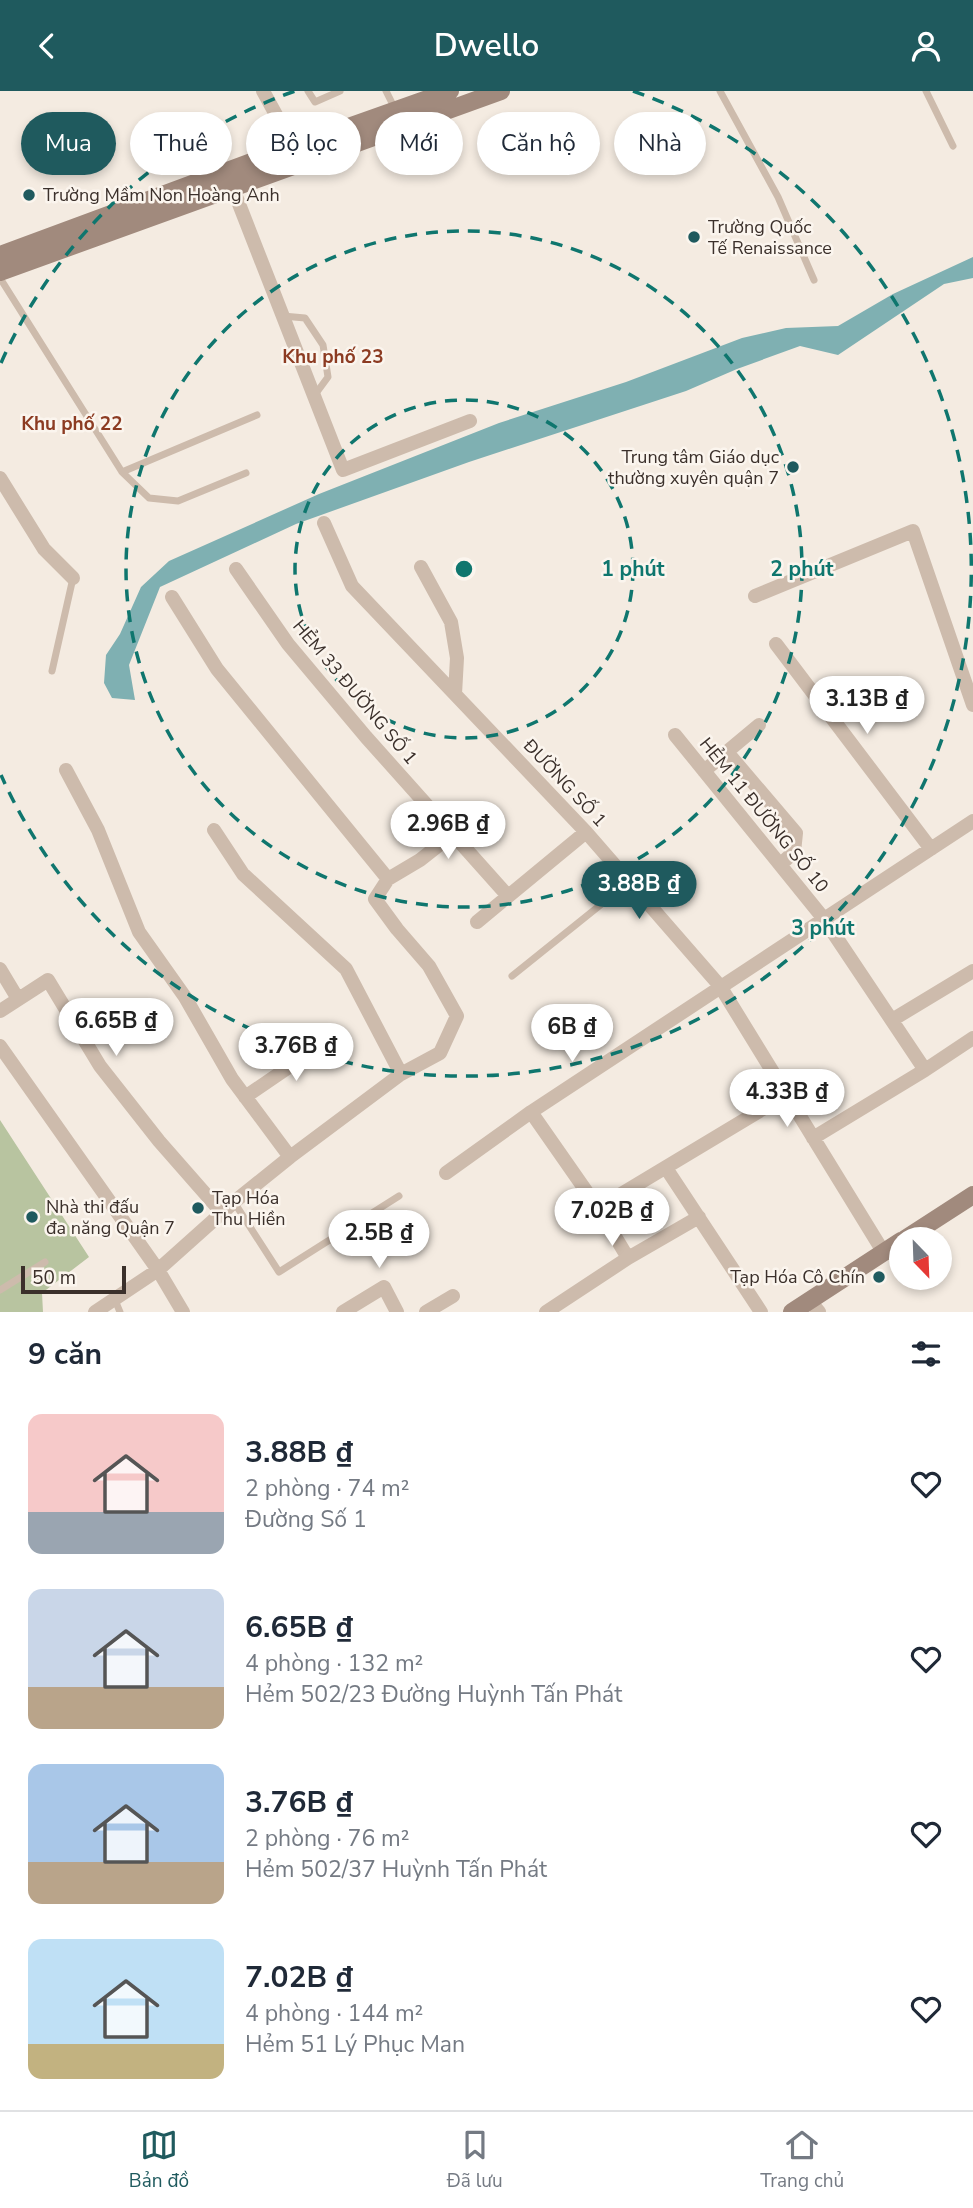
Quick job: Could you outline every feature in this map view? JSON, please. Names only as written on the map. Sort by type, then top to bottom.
[{"type":"main road","points":[[361,126],[450,91]]},
{"type":"main road","points":[[361,134],[501,91]]},
{"type":"main road","points":[[0,272],[246,173]]},
{"type":"main road","points":[[0,255],[230,179]]},
{"type":"main road","points":[[923,1227],[973,1195]]},
{"type":"main road","points":[[792,1312],[814,1306],[889,1250]]},
{"type":"street","points":[[263,91],[275,112]]},
{"type":"street","points":[[230,179],[343,470],[470,421]]},
{"type":"street","points":[[0,478],[44,549],[74,578]]},
{"type":"street","name":"ĐƯỜNG SỐ 1","points":[[324,523],[352,586],[586,832],[720,986],[884,1253]]},
{"type":"street","points":[[755,596],[913,531],[973,705]]},
{"type":"street","points":[[421,568],[451,622],[457,658],[455,694]]},
{"type":"street","name":"HẺM 33 ĐƯỜNG SỐ 1","points":[[236,569],[288,644],[508,896]]},
{"type":"street","points":[[172,597],[217,669],[388,879]]},
{"type":"street","points":[[776,644],[931,849]]},
{"type":"street","points":[[704,771],[759,725]]},
{"type":"street","name":"HẺM 11 ĐƯỜNG SỐ 10","points":[[675,735],[824,919],[925,1070]]},
{"type":"street","points":[[727,752],[796,832],[794,852],[781,864]]},
{"type":"street","points":[[66,771],[97,830],[138,932],[185,997],[232,1079],[290,1157]]},
{"type":"street","points":[[446,1173],[531,1112],[973,821]]},
{"type":"street","points":[[214,829],[243,874],[346,969],[401,1073]]},
{"type":"street","points":[[477,922],[586,832]]},
{"type":"street","points":[[95,1312],[118,1306],[234,1202],[290,1157],[401,1073],[440,1053],[457,1017],[429,966],[375,899],[388,879],[420,860],[453,834]]},
{"type":"street","points":[[0,969],[18,999]]},
{"type":"street","points":[[892,1020],[973,971]]},
{"type":"street","points":[[0,1011],[48,980],[100,1066],[159,1141],[223,1214]]},
{"type":"street","points":[[813,1138],[973,1038]]},
{"type":"street","points":[[245,1097],[327,1041]]},
{"type":"street","points":[[0,1046],[158,1271],[183,1312]]},
{"type":"street","points":[[598,1208],[786,1094]]},
{"type":"street","points":[[531,1112],[598,1208],[628,1258]]},
{"type":"street","points":[[666,1168],[761,1312]]},
{"type":"street","points":[[546,1312],[628,1258],[699,1217]]},
{"type":"street","points":[[344,1312],[384,1287],[397,1312]]},
{"type":"street","points":[[426,1312],[453,1296]]},
{"type":"lane","points":[[308,91],[315,101],[340,91]]},
{"type":"lane","points":[[386,91],[396,110]]},
{"type":"lane","points":[[720,91],[778,197],[814,280]]},
{"type":"lane","points":[[926,91],[953,146]]},
{"type":"lane","points":[[0,278],[122,472],[149,498],[178,501],[246,473]]},
{"type":"lane","points":[[282,316],[305,317],[323,345],[328,377],[313,396]]},
{"type":"lane","points":[[122,472],[257,415]]},
{"type":"lane","points":[[52,671],[74,578]]},
{"type":"lane","points":[[512,976],[629,882]]},
{"type":"lane","points":[[234,1202],[279,1272],[398,1196]]},
{"type":"lane","points":[[0,1290],[45,1262]]},
{"type":"green space","name":"Nhà thi đấu đa năng Quận 7","points":[[0,1120],[89,1257],[42,1293],[43,1312],[0,1312]]},
{"type":"water","points":[[973,257],[973,278],[944,284],[838,355],[800,346],[686,391],[469,462],[296,524],[160,587],[129,665],[135,700],[112,698],[104,683],[106,655],[120,634],[141,587],[169,561],[319,494],[499,423],[626,382],[742,338],[786,328],[838,326],[893,294]]},
{"type":"place","name":"Trường Mầm Non Hoàng Anh","points":[[29,195]]},
{"type":"place","name":"Trường Quốc Tế Renaissance","points":[[694,237]]},
{"type":"place","name":"Trung tâm Giáo dục thường xuyên quận 7","points":[[793,467]]},
{"type":"place","name":"Tạp Hóa Thu Hiền","points":[[198,1208]]},
{"type":"place","name":"Nhà thi đấu đa năng Quận 7","points":[[32,1217]]},
{"type":"place","name":"Tạp Hóa Cô Chín","points":[[879,1277]]},
{"type":"district","name":"Khu phố 23","points":[[333,357]]},
{"type":"district","name":"Khu phố 22","points":[[72,424]]}]
